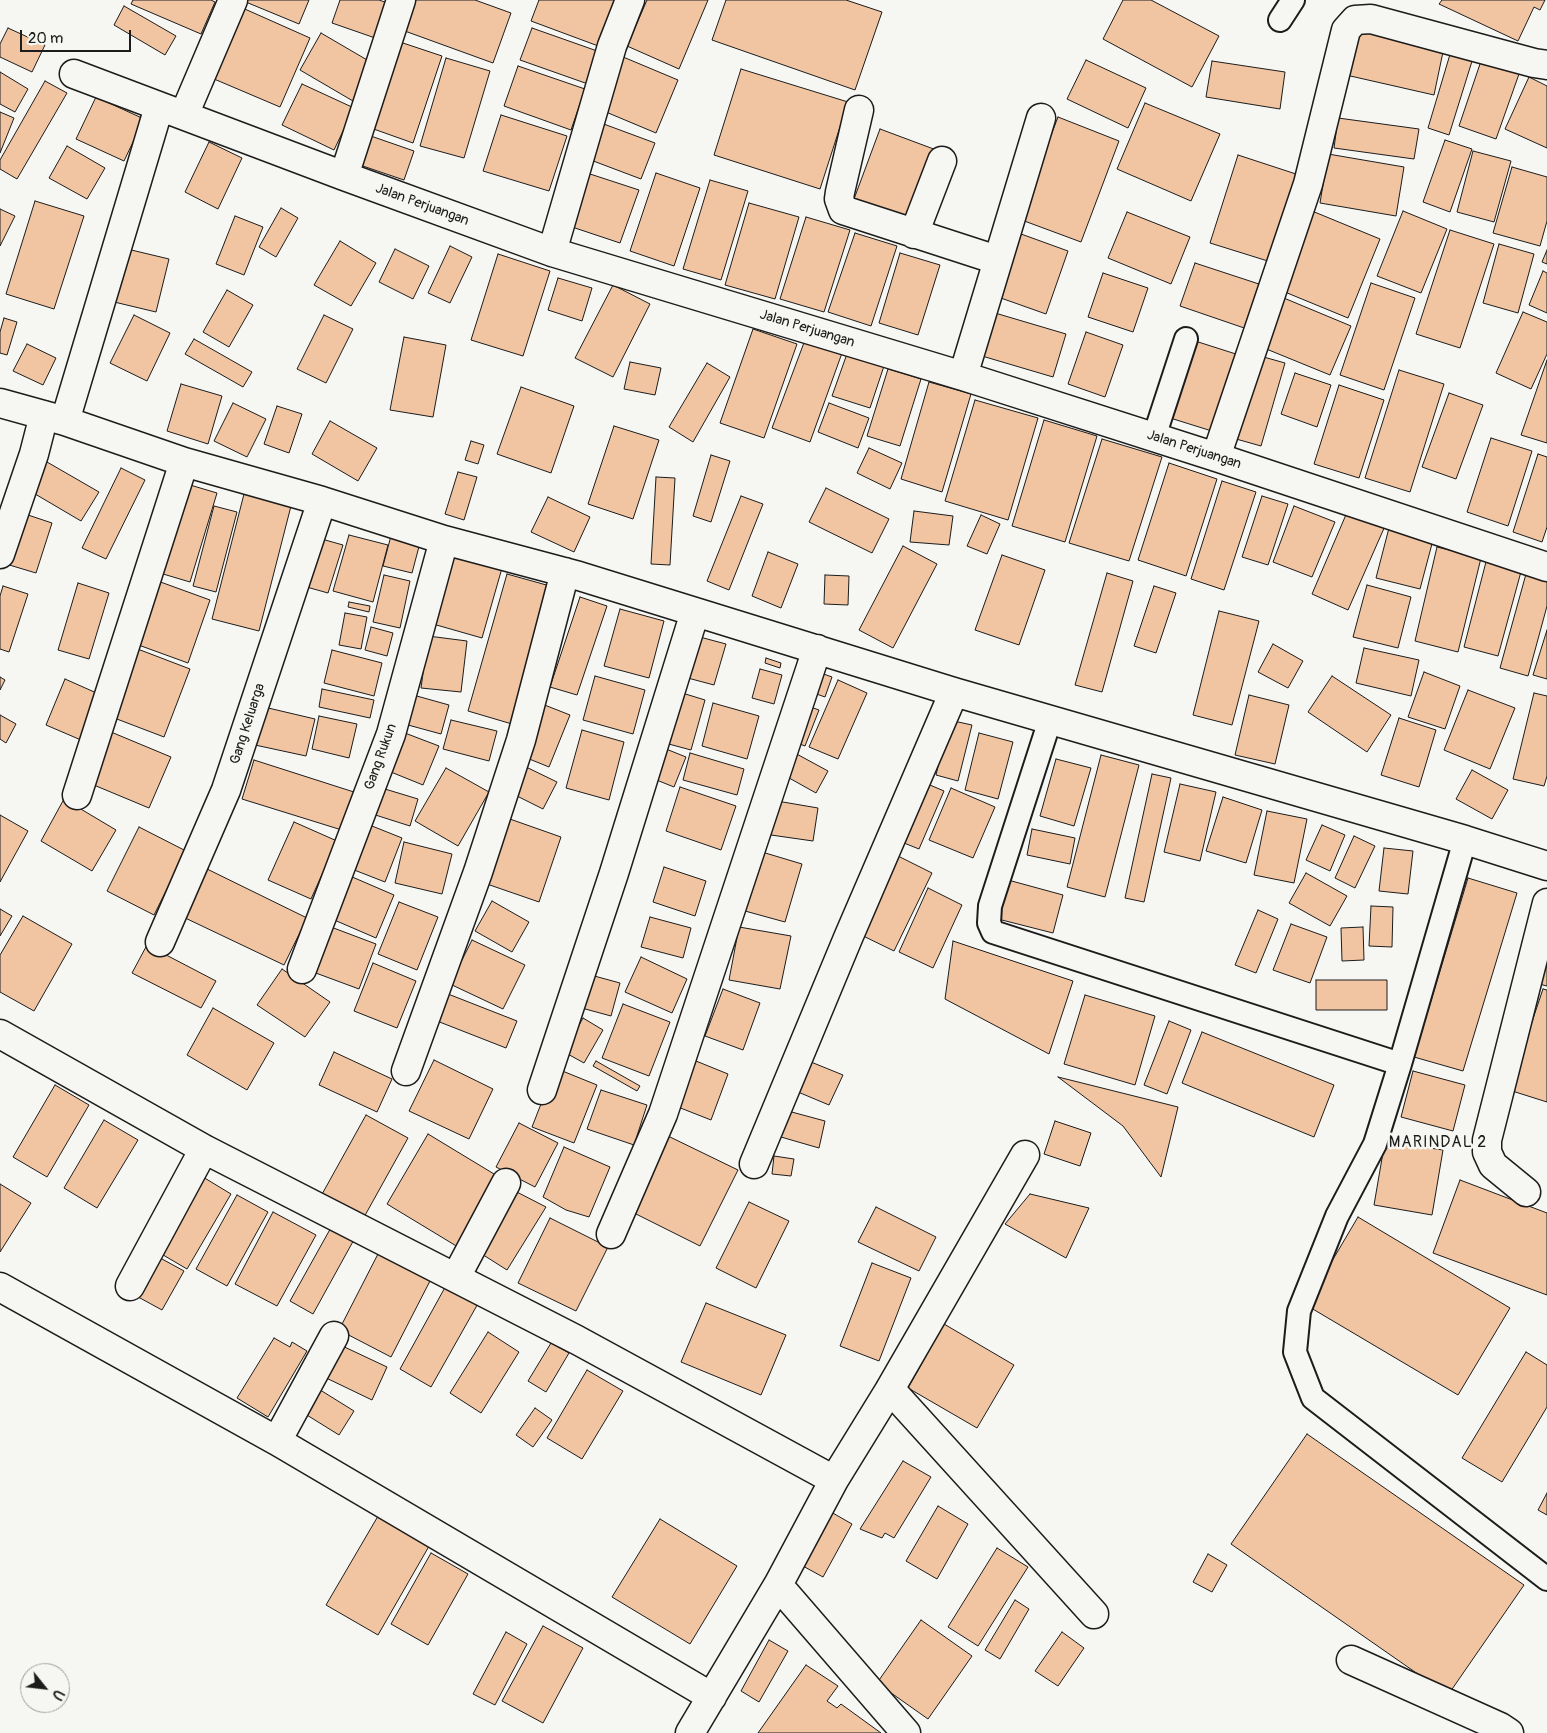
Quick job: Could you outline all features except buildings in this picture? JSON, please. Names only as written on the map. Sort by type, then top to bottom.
[{"type":"street","points":[[184,115],[233,0]]},
{"type":"street","points":[[344,176],[401,0]]},
{"type":"street","points":[[552,252],[612,46],[630,0]]},
{"type":"street","points":[[1216,457],[1308,184],[1346,30],[1355,20],[1371,19],[1547,65]]},
{"type":"street","name":"Jalan Perjuangan","points":[[74,74],[552,252],[963,376],[1545,561]]},
{"type":"street","points":[[0,554],[34,454],[55,418],[158,106]]},
{"type":"street","points":[[859,110],[840,192],[843,210],[997,260]]},
{"type":"street","points":[[963,376],[1041,118]]},
{"type":"street","points":[[914,234],[942,161]]},
{"type":"street","points":[[0,403],[55,418],[184,462],[444,540],[565,572],[954,692],[1465,840],[1547,866]]},
{"type":"street","points":[[77,794],[184,462]]},
{"type":"street","name":"Gang Keluarga","points":[[160,942],[226,790],[322,502]]},
{"type":"street","name":"Gang Rukun","points":[[302,969],[391,734],[444,540]]},
{"type":"street","points":[[406,1071],[478,872],[521,740],[565,572]]},
{"type":"street","points":[[542,1090],[614,873],[695,612]]},
{"type":"street","points":[[611,1234],[663,1114],[817,649]]},
{"type":"street","points":[[754,1164],[848,938],[954,692]]},
{"type":"street","points":[[1526,1192],[1493,1165],[1487,1152],[1487,1140],[1547,903]]},
{"type":"street","points":[[0,1034],[204,1148],[578,1340],[834,1480]]},
{"type":"street","points":[[130,1286],[204,1148]]},
{"type":"street","points":[[690,1733],[778,1585],[834,1480],[890,1388],[1025,1155]]},
{"type":"street","points":[[456,1277],[506,1183]]},
{"type":"street","points":[[0,1287],[277,1441],[712,1697]]},
{"type":"street","points":[[277,1441],[334,1336]]},
{"type":"street","points":[[890,1388],[1094,1614]]},
{"type":"street","points":[[778,1585],[906,1733]]},
{"type":"street","points":[[1351,1660],[1500,1727],[1509,1733]]},
{"type":"lane","points":[[1280,20],[1293,0]]},
{"type":"lane","points":[[1154,437],[1186,338]]},
{"type":"lane","points":[[1050,720],[990,906],[989,923],[993,932],[1400,1064]]},
{"type":"lane","points":[[1465,840],[1400,1064],[1374,1144],[1338,1216],[1299,1311],[1295,1352],[1313,1398],[1547,1579]]},
{"type":"district","name":"MARINDAL 2","points":[[1438,1143]]}]
